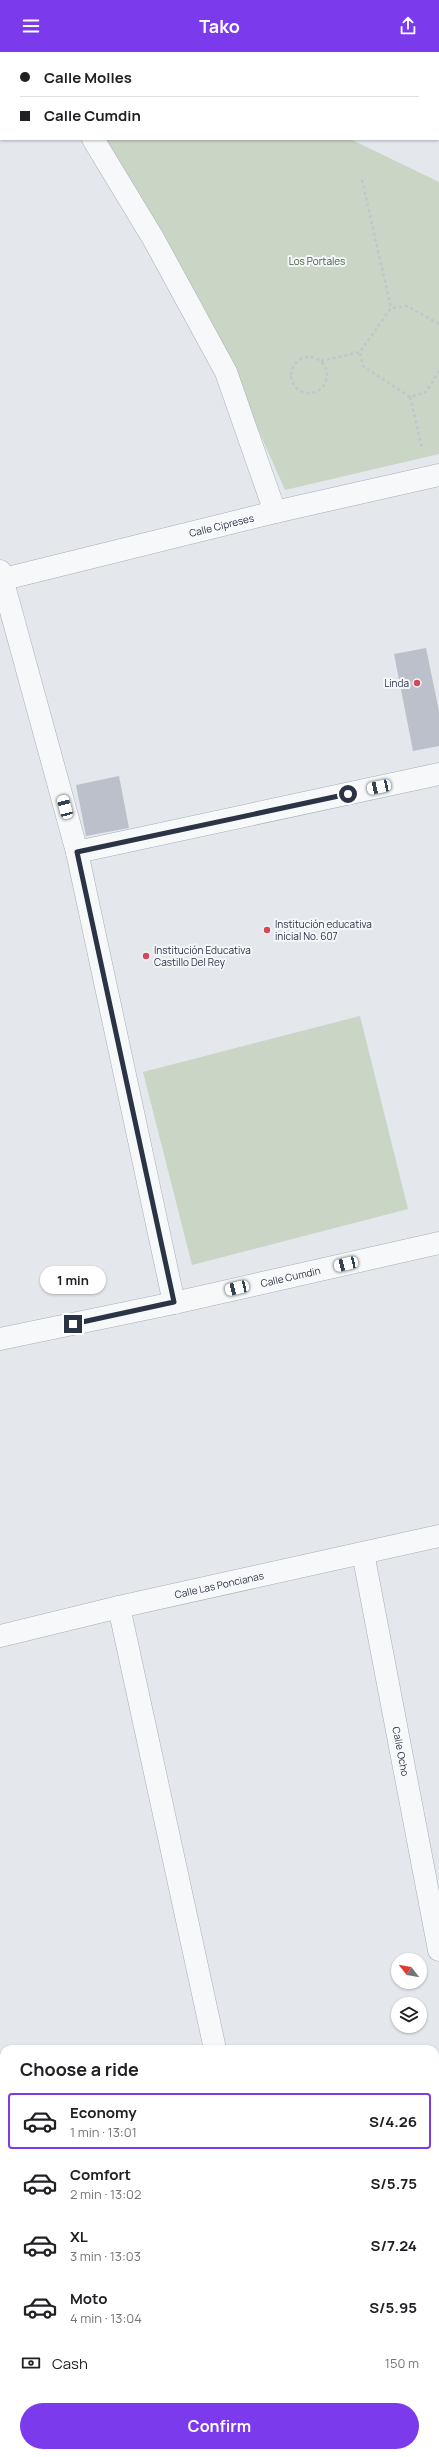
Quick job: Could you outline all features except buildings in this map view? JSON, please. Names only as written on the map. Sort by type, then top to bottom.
[{"type":"street","points":[[94,140],[153,238],[226,372],[275,512]]},
{"type":"street","name":"Calle Cipreses","points":[[2,575],[439,475]]},
{"type":"street","points":[[2,575],[77,852],[174,1302]]},
{"type":"street","points":[[77,852],[439,774]]},
{"type":"street","name":"Calle Cumdin","points":[[0,1339],[439,1243]]},
{"type":"street","name":"Calle Las Poncianas","points":[[0,1636],[119,1607],[439,1536]]},
{"type":"street","name":"Calle Ocho","points":[[363,1553],[439,1950]]},
{"type":"street","points":[[119,1607],[213,2045]]},
{"type":"path","points":[[362,180],[391,308]]},
{"type":"path","points":[[321,361],[360,352],[391,308],[407,306],[439,324]]},
{"type":"path","points":[[360,352],[362,366],[410,397],[422,451]]},
{"type":"path","points":[[305,356],[316,357],[321,361],[328,374],[326,382],[321,389],[310,393],[297,389],[291,381],[290,371],[295,362],[305,356]]},
{"type":"path","points":[[410,397],[426,392],[439,371]]},
{"type":"green space","name":"Los Portales","points":[[106,140],[352,140],[439,182],[439,454],[285,490],[204,307]]},
{"type":"green space","points":[[360,1016],[408,1209],[192,1265],[143,1072]]},
{"type":"place","name":"Linda","points":[[417,683]]},
{"type":"place","name":"Institución educativa inicial No. 607","points":[[267,930]]},
{"type":"place","name":"Institución Educativa Castillo Del Rey","points":[[146,956]]},
{"type":"route","points":[[73,1324],[174,1302],[77,852],[348,794]]}]
